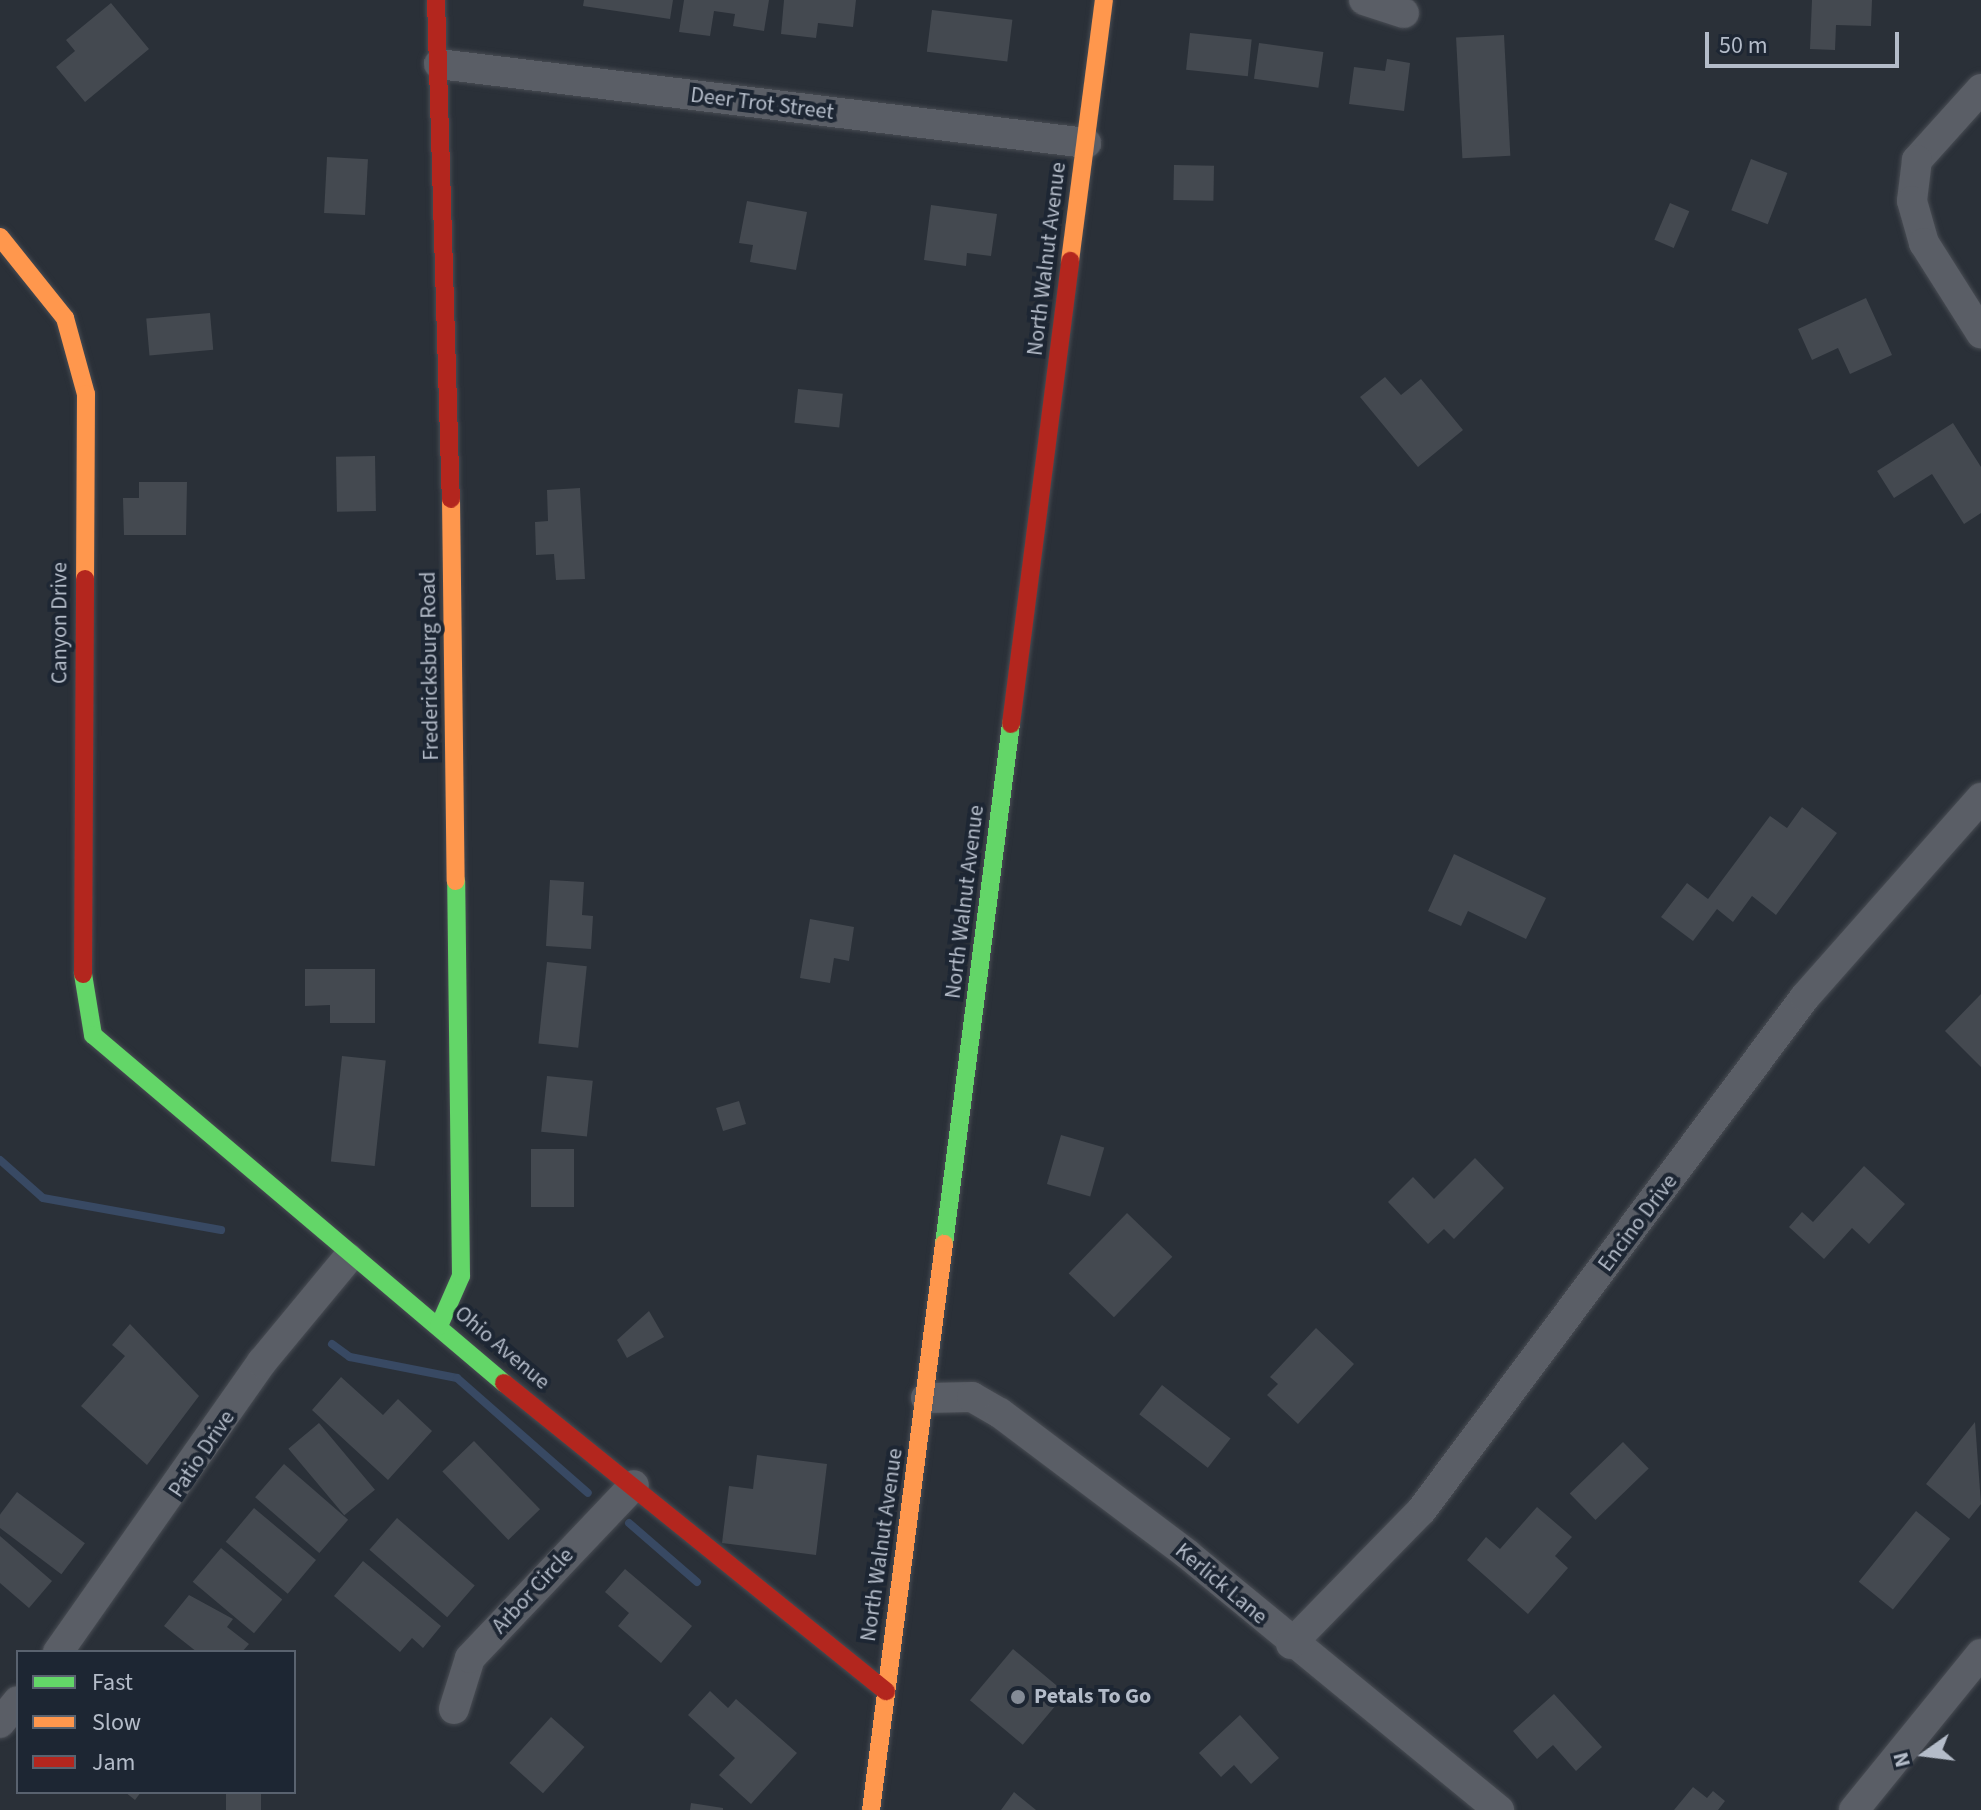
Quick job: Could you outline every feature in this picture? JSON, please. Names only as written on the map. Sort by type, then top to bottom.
[{"type":"street","name":"Fredericksburg Road","points":[[436,0],[461,1245],[461,1276],[439,1326]]},
{"type":"street","name":"North Walnut Avenue","points":[[871,1810],[1104,0]]},
{"type":"street","points":[[1364,0],[1404,13]]},
{"type":"street","name":"Deer Trot Street","points":[[439,64],[1086,143]]},
{"type":"street","points":[[1981,89],[1917,160],[1912,201],[1924,243],[1981,333]]},
{"type":"street","name":"Canyon Drive","points":[[0,237],[65,318],[86,394],[82,965],[93,1035]]},
{"type":"street","name":"Encino Drive","points":[[1291,1644],[1421,1511],[1805,997],[1981,798]]},
{"type":"street","name":"Ohio Avenue","points":[[93,1035],[348,1258],[439,1326],[886,1691]]},
{"type":"street","name":"Patio Drive","points":[[59,1650],[262,1362],[348,1258]]},
{"type":"street","name":"Kerlick Lane","points":[[926,1398],[972,1397],[1000,1413],[1499,1810]]},
{"type":"street","name":"Arbor Circle","points":[[454,1709],[470,1658],[634,1485]]},
{"type":"street","points":[[1854,1810],[1981,1654]]},
{"type":"street","points":[[0,1723],[16,1703]]},
{"type":"building","points":[[584,0],[673,0],[670,19],[583,6]]},
{"type":"building","points":[[684,0],[769,0],[764,31],[733,26],[735,14],[714,11],[710,36],[679,32]]},
{"type":"building","points":[[784,0],[856,0],[853,27],[818,23],[816,38],[781,34]]},
{"type":"building","points":[[1812,0],[1872,0],[1871,26],[1836,25],[1835,50],[1810,49]]},
{"type":"building","points":[[111,3],[149,49],[85,102],[56,67],[75,51],[66,40]]},
{"type":"building","points":[[932,10],[1012,20],[1007,62],[927,52]]},
{"type":"building","points":[[1190,33],[1252,39],[1248,76],[1186,70]]},
{"type":"building","points":[[1504,35],[1510,156],[1462,158],[1456,38]]},
{"type":"building","points":[[1259,43],[1323,52],[1318,88],[1254,79]]},
{"type":"building","points":[[1387,59],[1410,63],[1404,111],[1349,104],[1354,67],[1385,71]]},
{"type":"building","points":[[327,157],[368,159],[365,215],[324,213]]},
{"type":"building","points":[[1751,159],[1787,173],[1768,224],[1731,210]]},
{"type":"building","points":[[1174,165],[1214,166],[1213,201],[1173,200]]},
{"type":"building","points":[[747,201],[807,212],[796,270],[750,262],[753,245],[739,243]]},
{"type":"building","points":[[1670,203],[1689,211],[1674,248],[1654,240]]},
{"type":"building","points":[[931,205],[997,214],[991,256],[967,253],[966,266],[924,260]]},
{"type":"building","points":[[1866,298],[1892,355],[1850,374],[1838,348],[1812,360],[1798,329]]},
{"type":"building","points":[[210,313],[213,350],[149,355],[146,319]]},
{"type":"building","points":[[1385,377],[1401,395],[1421,379],[1463,430],[1418,467],[1360,397]]},
{"type":"building","points":[[798,389],[843,394],[839,428],[794,423]]},
{"type":"building","points":[[1953,423],[1981,467],[1981,513],[1964,524],[1932,474],[1894,498],[1877,471]]},
{"type":"building","points":[[375,456],[376,511],[337,512],[336,457]]},
{"type":"building","points":[[139,482],[187,482],[186,535],[124,535],[123,498],[139,498]]},
{"type":"building","points":[[580,488],[585,579],[556,580],[554,554],[536,555],[535,522],[548,521],[547,490]]},
{"type":"building","points":[[1802,807],[1837,833],[1776,915],[1752,896],[1733,922],[1717,909],[1693,941],[1661,917],[1687,883],[1708,899],[1770,816],[1787,828]]},
{"type":"building","points":[[1454,854],[1546,898],[1526,939],[1468,911],[1461,926],[1428,911]]},
{"type":"building","points":[[550,880],[584,882],[582,915],[593,916],[591,949],[546,946]]},
{"type":"building","points":[[810,919],[854,927],[849,961],[834,958],[830,983],[800,978]]},
{"type":"building","points":[[547,962],[587,966],[578,1048],[538,1044]]},
{"type":"building","points":[[305,969],[375,969],[375,1023],[330,1023],[330,1005],[305,1006]]},
{"type":"building","points":[[1981,994],[1981,1067],[1945,1031]]},
{"type":"building","points":[[342,1056],[386,1061],[375,1166],[331,1161]]},
{"type":"building","points":[[547,1076],[593,1081],[587,1137],[541,1132]]},
{"type":"building","points":[[739,1101],[746,1124],[723,1131],[716,1108]]},
{"type":"building","points":[[1061,1135],[1104,1147],[1090,1196],[1047,1184]]},
{"type":"building","points":[[531,1149],[574,1149],[574,1207],[531,1207]]},
{"type":"building","points":[[1475,1158],[1504,1188],[1454,1239],[1444,1229],[1428,1244],[1388,1202],[1413,1177],[1434,1199]]},
{"type":"building","points":[[1864,1166],[1905,1204],[1869,1244],[1852,1228],[1824,1259],[1789,1227],[1802,1212],[1813,1222]]},
{"type":"building","points":[[1127,1213],[1172,1257],[1114,1317],[1069,1273]]},
{"type":"building","points":[[649,1311],[664,1337],[627,1358],[617,1340]]},
{"type":"building","points":[[130,1324],[199,1396],[147,1465],[81,1406],[125,1356],[112,1345]]},
{"type":"building","points":[[1316,1328],[1354,1364],[1298,1424],[1267,1395],[1278,1384],[1270,1377]]},
{"type":"building","points":[[341,1377],[383,1415],[398,1399],[432,1431],[388,1480],[312,1410]]},
{"type":"building","points":[[1162,1385],[1231,1439],[1208,1468],[1139,1414]]},
{"type":"building","points":[[1975,1422],[1981,1504],[1969,1519],[1926,1484]]},
{"type":"building","points":[[319,1423],[375,1490],[344,1515],[288,1449]]},
{"type":"building","points":[[474,1441],[540,1509],[508,1540],[442,1472]]},
{"type":"building","points":[[1623,1442],[1649,1469],[1595,1520],[1570,1493]]},
{"type":"building","points":[[757,1455],[827,1464],[816,1555],[722,1543],[729,1486],[753,1489]]},
{"type":"building","points":[[284,1464],[348,1520],[319,1553],[255,1497]]},
{"type":"building","points":[[17,1492],[85,1543],[61,1574],[0,1528],[0,1515]]},
{"type":"building","points":[[1537,1507],[1572,1537],[1555,1556],[1568,1568],[1528,1614],[1467,1560],[1486,1537],[1500,1549]]},
{"type":"building","points":[[254,1508],[316,1560],[288,1594],[226,1542]]},
{"type":"building","points":[[1916,1511],[1950,1539],[1893,1609],[1859,1582]]},
{"type":"building","points":[[397,1518],[475,1586],[447,1617],[369,1550]]},
{"type":"building","points":[[0,1536],[52,1581],[29,1608],[0,1583]]},
{"type":"building","points":[[221,1548],[282,1599],[254,1633],[193,1582]]},
{"type":"building","points":[[363,1561],[441,1626],[423,1648],[412,1638],[400,1652],[334,1596]]},
{"type":"building","points":[[625,1569],[692,1626],[661,1663],[618,1626],[629,1613],[605,1592]]},
{"type":"building","points":[[189,1595],[233,1619],[227,1627],[249,1644],[244,1650],[194,1650],[164,1626]]},
{"type":"building","name":"Petals To Go","points":[[1013,1649],[1066,1693],[1023,1745],[970,1700]]},
{"type":"building","points":[[710,1691],[728,1708],[736,1699],[797,1753],[751,1804],[719,1775],[735,1758],[688,1715]]},
{"type":"building","points":[[1554,1694],[1602,1747],[1576,1771],[1553,1745],[1537,1759],[1513,1731]]},
{"type":"building","points":[[1240,1715],[1279,1758],[1251,1784],[1234,1765],[1221,1777],[1199,1753]]},
{"type":"building","points":[[551,1717],[584,1747],[543,1793],[510,1763]]},
{"type":"building","points":[[1693,1787],[1707,1798],[1713,1791],[1725,1801],[1718,1810],[1674,1810]]},
{"type":"building","points":[[1014,1792],[1036,1810],[1001,1810]]},
{"type":"building","points":[[226,1794],[261,1794],[261,1810],[226,1810]]},
{"type":"building","points":[[691,1803],[723,1808],[723,1810],[690,1810]]},
{"type":"waterway","points":[[0,1160],[43,1198],[221,1230]]},
{"type":"waterway","points":[[332,1344],[350,1357],[457,1378],[588,1493]]},
{"type":"waterway","points":[[629,1523],[697,1582]]},
{"type":"traffic: fast","points":[[944,1244],[1011,724]]},
{"type":"traffic: fast","points":[[439,1326],[461,1276],[456,881]]},
{"type":"traffic: fast","points":[[83,974],[93,1035],[504,1383]]},
{"type":"traffic: slow","points":[[1070,261],[1104,0]]},
{"type":"traffic: slow","points":[[0,237],[65,318],[86,394],[85,579]]},
{"type":"traffic: slow","points":[[451,499],[456,881]]},
{"type":"traffic: slow","points":[[871,1810],[944,1244]]},
{"type":"traffic: jam","points":[[436,0],[451,499]]},
{"type":"traffic: jam","points":[[1011,724],[1070,261]]},
{"type":"traffic: jam","points":[[83,974],[85,579]]},
{"type":"traffic: jam","points":[[504,1383],[886,1691]]},
{"type":"place","name":"Petals To Go","points":[[1018,1697]]}]
